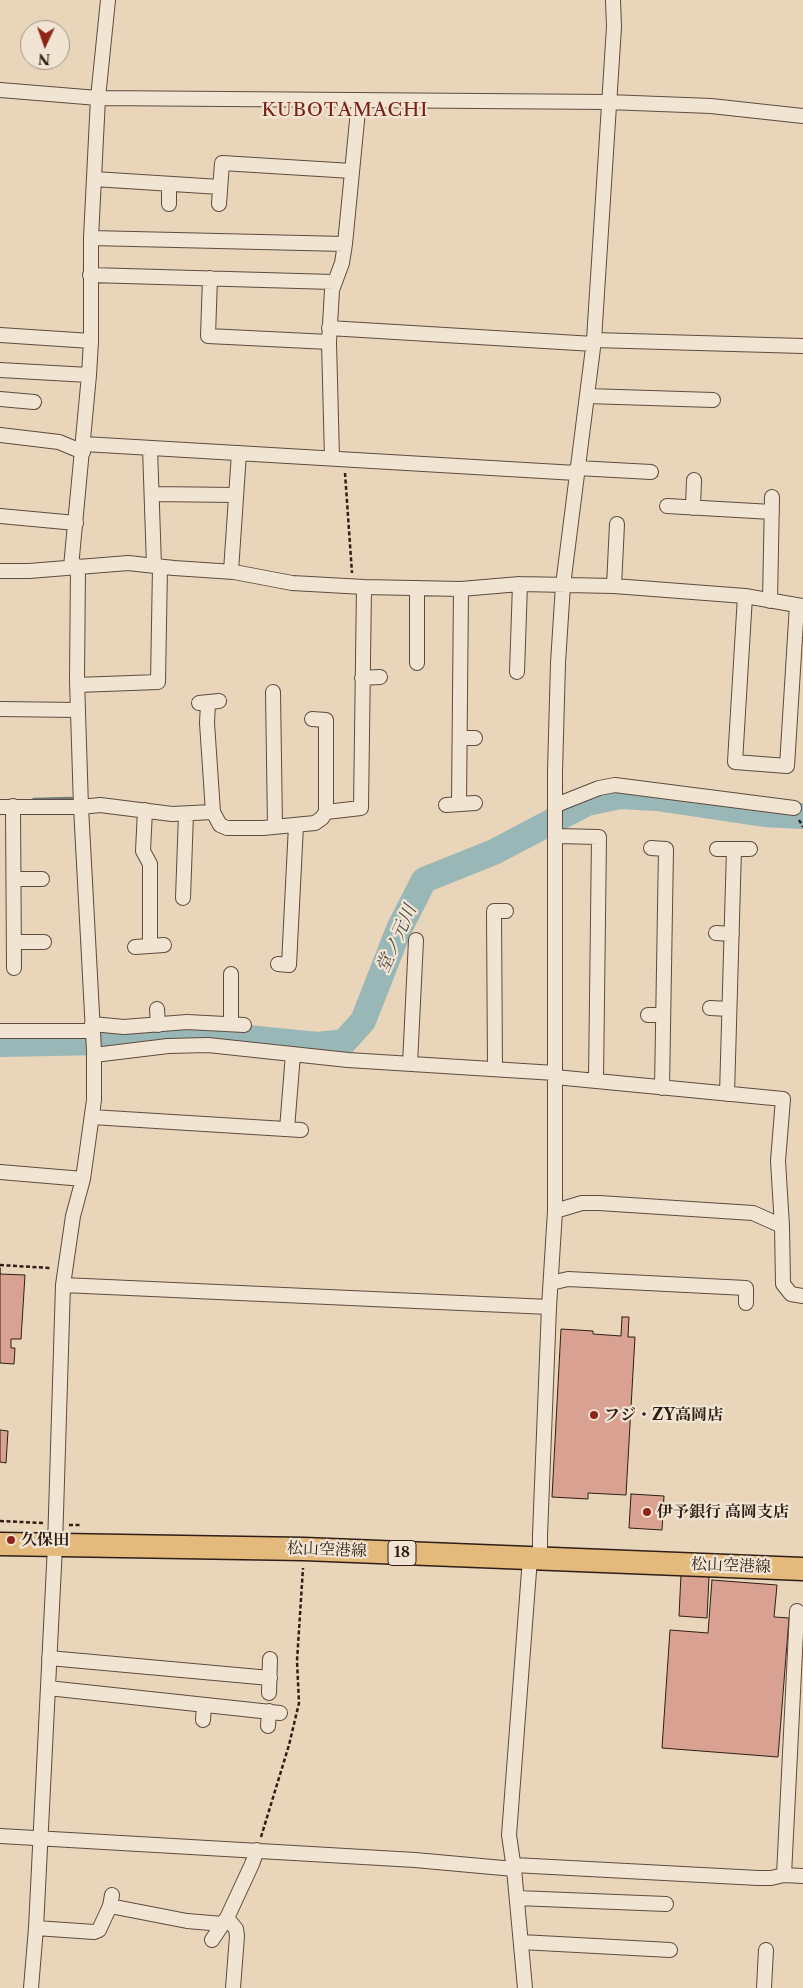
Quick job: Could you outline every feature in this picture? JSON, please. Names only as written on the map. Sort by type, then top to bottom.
[{"type":"main road","name":"松山空港線","points":[[0,1544],[304,1549],[803,1570]]},
{"type":"street","points":[[31,1988],[36,1928],[50,1658],[64,1269],[73,1216],[83,1179],[94,1100],[94,1053],[81,807],[75,566],[76,523],[91,341],[91,238],[98,98],[108,0]]},
{"type":"street","points":[[525,1988],[514,1867],[509,1835],[535,1558],[540,1534],[549,1307],[555,1211],[555,772],[558,663],[563,586],[594,342],[614,27],[613,0]]},
{"type":"street","points":[[0,90],[98,98],[608,102],[711,106],[803,116]]},
{"type":"street","points":[[337,459],[329,335],[333,282],[342,262],[345,244],[359,100]]},
{"type":"street","points":[[219,204],[222,163],[352,171]]},
{"type":"street","points":[[94,179],[220,187]]},
{"type":"street","points":[[169,184],[169,204]]},
{"type":"street","points":[[91,238],[345,244]]},
{"type":"street","points":[[90,275],[333,282]]},
{"type":"street","points":[[210,278],[208,336],[329,335],[803,346]]},
{"type":"street","points":[[0,335],[91,341]]},
{"type":"street","points":[[0,370],[89,375]]},
{"type":"street","points":[[587,396],[713,400]]},
{"type":"street","points":[[0,399],[34,402]]},
{"type":"street","points":[[0,435],[59,442],[83,448],[150,448],[577,471],[651,472]]},
{"type":"street","points":[[77,684],[158,682],[157,566],[150,448]]},
{"type":"street","points":[[231,572],[239,453]]},
{"type":"street","points":[[694,480],[694,508]]},
{"type":"street","points":[[152,494],[236,495]]},
{"type":"street","points":[[770,601],[772,497]]},
{"type":"street","points":[[667,506],[772,512]]},
{"type":"street","points":[[0,516],[76,523]]},
{"type":"street","points":[[614,586],[617,524]]},
{"type":"street","points":[[0,571],[46,570],[75,566],[128,563],[231,572],[292,583],[358,587],[460,589],[520,584],[614,586],[746,596],[800,605],[787,766],[734,762],[746,596]]},
{"type":"street","points":[[517,672],[520,584]]},
{"type":"street","points":[[326,812],[361,808],[362,678],[358,587]]},
{"type":"street","points":[[417,588],[417,663]]},
{"type":"street","points":[[460,589],[453,670],[460,738],[453,804],[475,803]]},
{"type":"street","points":[[362,678],[380,677]]},
{"type":"street","points":[[273,692],[275,826]]},
{"type":"street","points":[[209,702],[207,723],[213,812],[220,825],[227,828],[315,823],[322,818],[326,812],[326,720],[312,719]]},
{"type":"street","points":[[0,709],[78,710]]},
{"type":"street","points":[[460,738],[475,738]]},
{"type":"street","points":[[556,805],[599,788],[615,785],[794,808]]},
{"type":"street","points":[[14,968],[14,880],[6,807],[81,807],[100,805],[172,814],[213,812]]},
{"type":"street","points":[[145,810],[143,852],[150,864],[150,946]]},
{"type":"street","points":[[183,898],[186,814]]},
{"type":"street","points":[[278,964],[289,965],[296,825]]},
{"type":"street","points":[[556,836],[599,837],[596,1080]]},
{"type":"street","points":[[651,848],[666,849],[659,928],[663,1015],[662,1088]]},
{"type":"street","points":[[717,849],[750,850]]},
{"type":"street","points":[[727,1094],[734,849]]},
{"type":"street","points":[[14,880],[42,879]]},
{"type":"street","points":[[494,1069],[494,911],[506,911]]},
{"type":"street","points":[[716,933],[732,934]]},
{"type":"street","points":[[410,1064],[416,940]]},
{"type":"street","points":[[14,942],[44,942]]},
{"type":"street","points":[[135,946],[164,945]]},
{"type":"street","points":[[0,1031],[92,1030],[187,1022],[237,1025],[231,974]]},
{"type":"street","points":[[710,1008],[729,1009]]},
{"type":"street","points":[[157,1009],[158,1024]]},
{"type":"street","points":[[648,1015],[663,1015]]},
{"type":"street","points":[[94,1053],[208,1045],[410,1064],[494,1069],[662,1088],[783,1099],[778,1161],[783,1284],[791,1294],[803,1296]]},
{"type":"street","points":[[287,1129],[292,1054]]},
{"type":"street","points":[[92,1116],[301,1130]]},
{"type":"street","points":[[0,1172],[83,1179]]},
{"type":"street","points":[[555,1211],[582,1203],[753,1213],[782,1226]]},
{"type":"street","points":[[551,1282],[568,1279],[746,1288],[746,1303]]},
{"type":"street","points":[[63,1285],[549,1307]]},
{"type":"street","points":[[784,1875],[797,1611]]},
{"type":"street","points":[[50,1658],[156,1674],[270,1678]]},
{"type":"street","points":[[269,1693],[270,1659]]},
{"type":"street","points":[[48,1688],[274,1712],[268,1726]]},
{"type":"street","points":[[116,1710],[117,1695]]},
{"type":"street","points":[[204,1705],[204,1720]]},
{"type":"street","points":[[0,1836],[514,1867],[758,1878],[784,1875],[803,1876]]},
{"type":"street","points":[[212,1940],[225,1921],[252,1864],[256,1850]]},
{"type":"street","points":[[517,1898],[666,1904]]},
{"type":"street","points":[[36,1928],[94,1932],[102,1926],[111,1901],[143,1920],[225,1921],[236,1928],[237,1936],[233,1988]]},
{"type":"street","points":[[521,1942],[670,1950]]},
{"type":"street","points":[[764,1988],[766,1950]]},
{"type":"path","points":[[337,459],[347,489],[358,587]]},
{"type":"path","points":[[0,1265],[64,1269]]},
{"type":"building","points":[[0,1274],[25,1275],[21,1339],[11,1339],[11,1348],[15,1348],[14,1364],[0,1363]]},
{"type":"building","name":"フジ・ZY高岡店","points":[[622,1317],[629,1317],[628,1337],[635,1337],[626,1495],[588,1493],[588,1499],[552,1497],[561,1329],[593,1331],[593,1334],[621,1336]]},
{"type":"building","points":[[0,1430],[8,1431],[6,1463],[0,1462]]},
{"type":"building","name":"伊予銀行 高岡支店","points":[[631,1494],[664,1496],[662,1530],[629,1528]]},
{"type":"building","points":[[681,1574],[709,1576],[707,1618],[679,1616]]},
{"type":"building","points":[[712,1580],[777,1585],[774,1617],[789,1618],[778,1757],[662,1748],[670,1630],[708,1633]]},
{"type":"waterway","name":"堂ノ元川","points":[[0,1044],[105,1042],[207,1034],[318,1045],[344,1042],[363,1021],[399,929],[424,880],[494,852],[587,803],[620,796],[657,798],[764,814],[803,816]]},
{"type":"waterway","points":[[34,800],[71,799]]},
{"type":"place","name":"フジ・ZY高岡店","points":[[594,1415]]},
{"type":"place","name":"伊予銀行 高岡支店","points":[[647,1512]]},
{"type":"place","name":"久保田","points":[[11,1540]]},
{"type":"district","name":"KUBOTAMACHI","points":[[345,111]]}]
